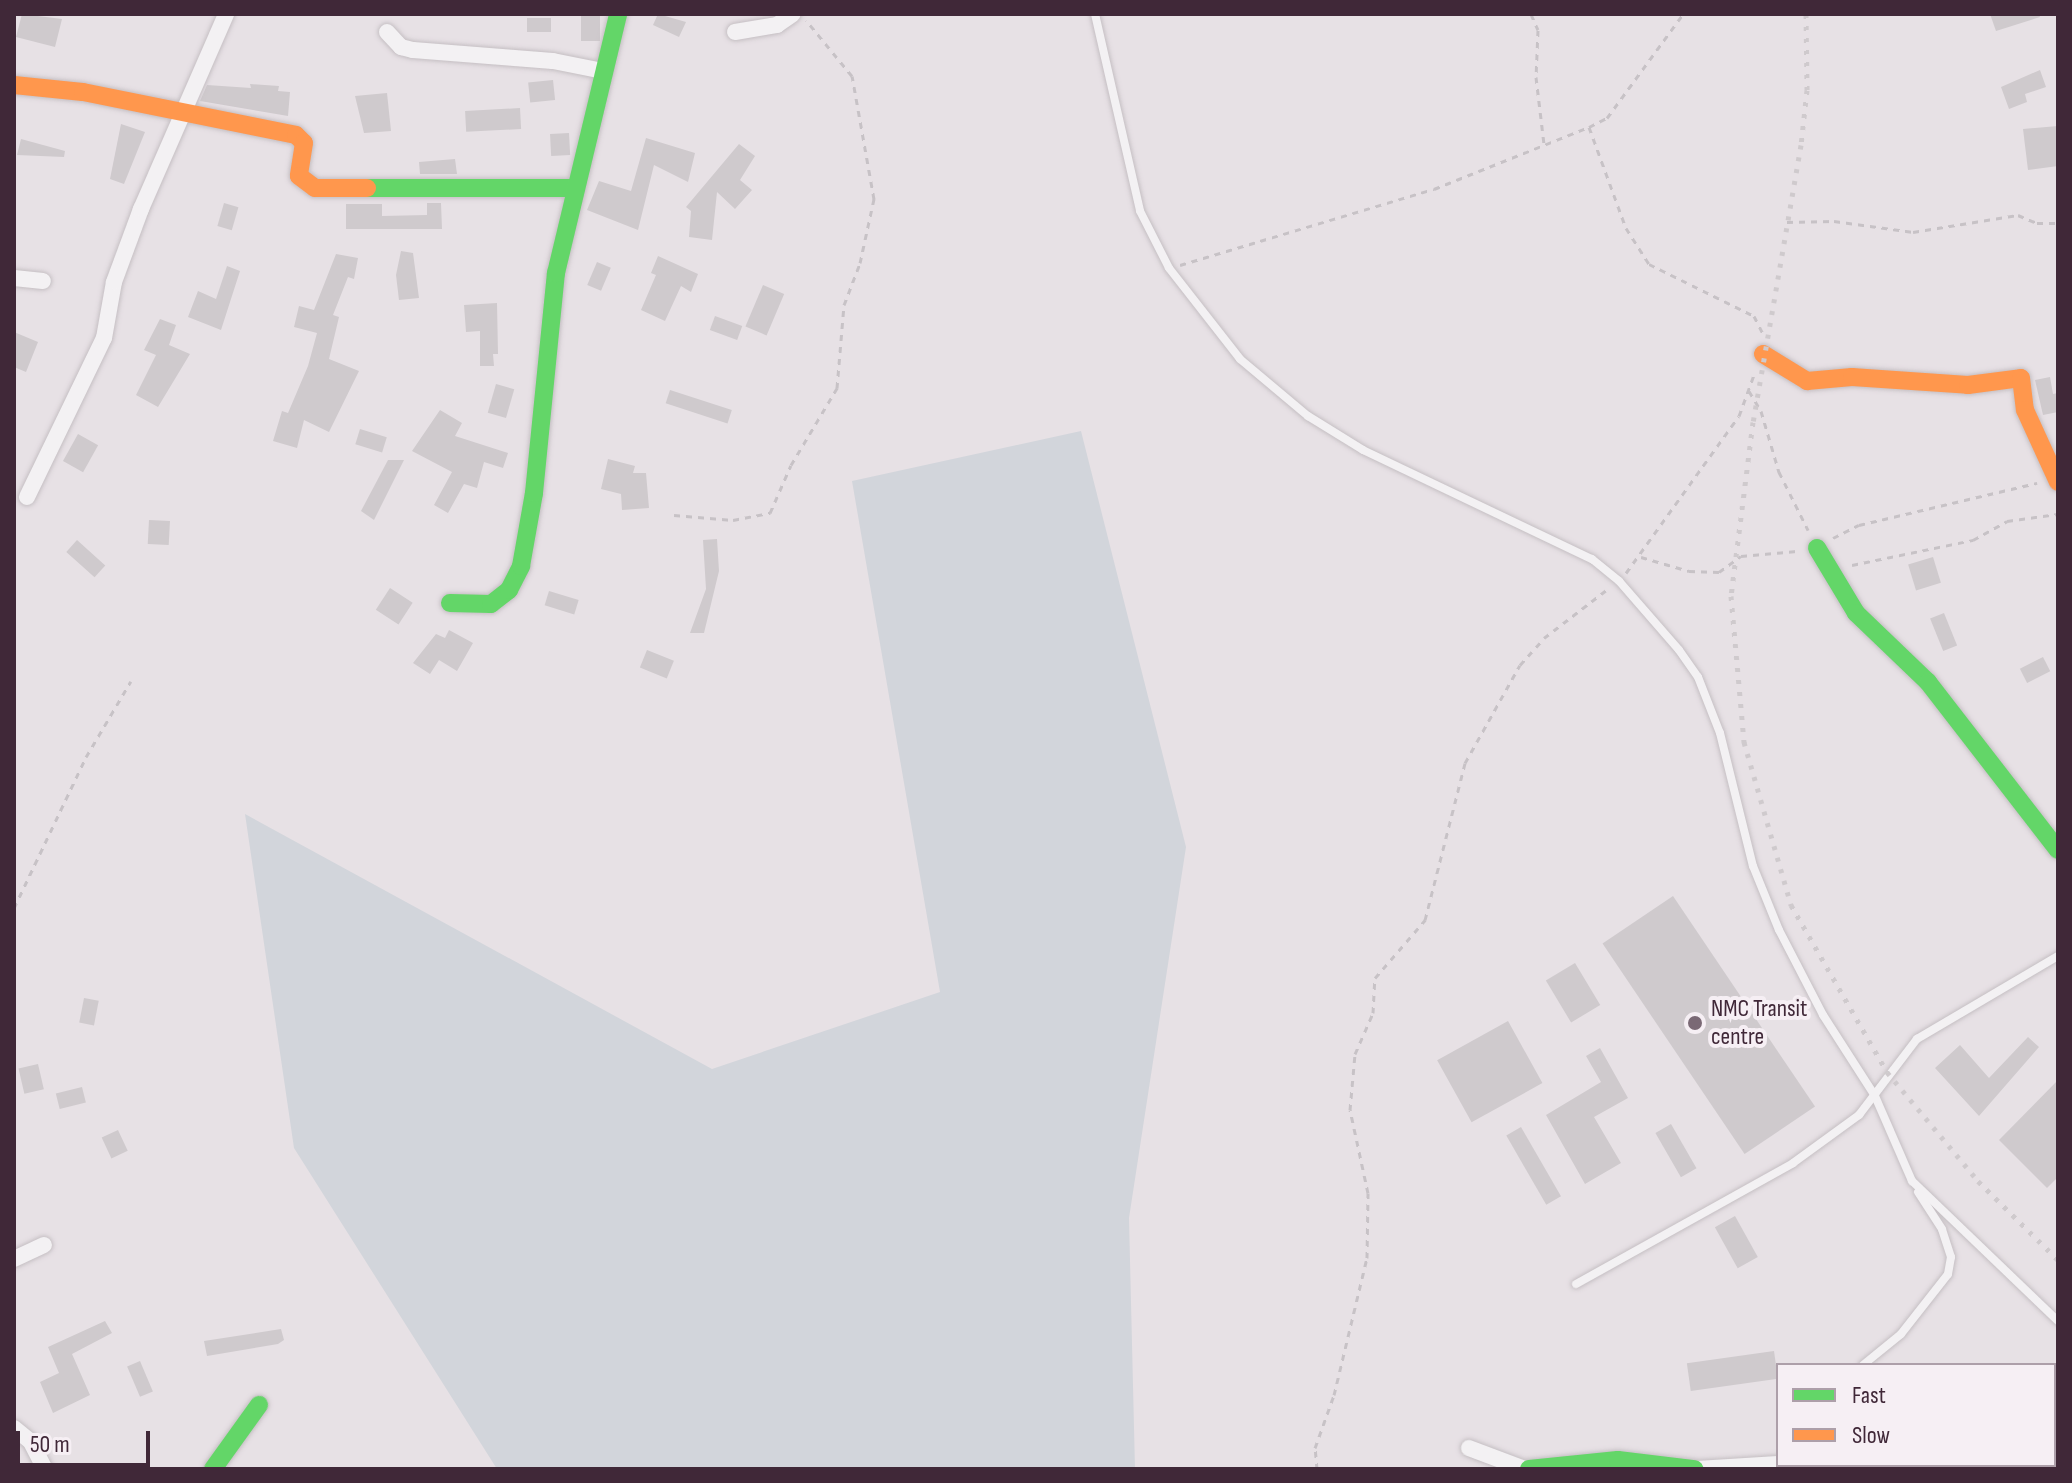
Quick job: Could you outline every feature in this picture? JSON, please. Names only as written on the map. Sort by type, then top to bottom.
[{"type":"street","points":[[27,497],[104,338],[114,282],[180,113],[226,14]]},
{"type":"street","points":[[450,603],[491,604],[509,590],[521,566],[534,493],[556,273],[618,14]]},
{"type":"street","points":[[735,32],[777,25],[793,14]]},
{"type":"street","points":[[387,32],[401,47],[413,50],[553,61],[603,71]]},
{"type":"street","points":[[14,85],[83,92],[301,137],[299,176],[315,188],[576,188]]},
{"type":"street","points":[[14,278],[43,281]]},
{"type":"street","points":[[1763,354],[1807,381],[1852,377],[1968,385],[2021,378],[2025,410],[2057,481]]},
{"type":"street","points":[[1817,548],[1856,613],[1928,682],[2058,850]]},
{"type":"street","points":[[14,1259],[44,1245]]},
{"type":"street","points":[[213,1469],[259,1405]]},
{"type":"street","points":[[14,1428],[31,1442],[45,1469]]},
{"type":"street","points":[[1469,1448],[1527,1469],[1618,1460],[1695,1469],[1776,1464]]},
{"type":"lane","points":[[1095,14],[1140,211],[1169,268],[1240,359],[1308,416],[1411,476],[1477,500],[1592,559],[1619,581],[1698,677],[1720,733],[1753,866],[1779,930],[1823,1015],[1875,1096],[1916,1188],[1942,1229],[1951,1257],[1948,1274],[1901,1334],[1865,1363]]},
{"type":"lane","points":[[1576,1284],[1793,1163],[1859,1115],[1875,1096],[1887,1072],[1917,1039],[2058,956]]},
{"type":"lane","points":[[1916,1188],[2058,1321]]},
{"type":"path","points":[[674,515],[733,520],[770,513],[791,465],[837,388],[844,305],[860,263],[874,199],[852,76],[802,14]]},
{"type":"path","points":[[1531,14],[1538,30],[1536,77],[1544,144]]},
{"type":"path","points":[[1169,268],[1434,189],[1589,127],[1607,118],[1683,14]]},
{"type":"path","points":[[1317,1469],[1315,1448],[1334,1395],[1367,1258],[1368,1193],[1350,1110],[1355,1054],[1373,1013],[1375,978],[1425,920],[1465,763],[1520,665],[1544,638],[1619,581],[1641,557],[1732,427],[1763,354],[1761,324],[1754,316],[1649,264],[1626,228],[1589,127]]},
{"type":"path","points":[[1787,222],[1834,221],[1913,232],[2018,215],[2037,223],[2058,223]]},
{"type":"path","points":[[1749,391],[1761,411],[1779,472],[1817,548]]},
{"type":"path","points":[[1641,557],[1677,569],[1719,572],[1741,556],[1817,548],[1859,525],[2057,481]]},
{"type":"path","points":[[1830,574],[1867,560],[1973,540],[2007,521],[2058,514]]},
{"type":"path","points":[[14,908],[86,757],[131,681]]},
{"type":"shaded area","points":[[1081,431],[1186,847],[1129,1218],[1135,1469],[497,1469],[294,1148],[245,814],[712,1069],[940,992],[852,481]]},
{"type":"building","points":[[22,14],[62,19],[55,47],[16,37]]},
{"type":"building","points":[[581,14],[600,14],[600,41],[581,41]]},
{"type":"building","points":[[658,14],[686,22],[679,37],[653,25]]},
{"type":"building","points":[[1990,14],[2039,14],[2040,17],[1996,31]]},
{"type":"building","points":[[527,18],[551,18],[551,32],[527,32]]},
{"type":"building","points":[[2040,70],[2046,87],[2025,94],[2027,102],[2009,109],[2001,87]]},
{"type":"building","points":[[553,80],[555,100],[530,103],[528,83]]},
{"type":"building","points":[[250,84],[279,86],[278,91],[290,92],[288,116],[200,101],[207,85],[251,88]]},
{"type":"building","points":[[387,93],[391,131],[364,133],[355,96]]},
{"type":"building","points":[[520,108],[521,129],[466,132],[465,111]]},
{"type":"building","points":[[121,124],[145,132],[124,184],[110,179]]},
{"type":"building","points":[[2058,126],[2058,166],[2028,170],[2023,129]]},
{"type":"building","points":[[569,133],[570,155],[551,156],[550,134]]},
{"type":"building","points":[[646,138],[695,153],[688,182],[654,165],[638,230],[587,210],[599,181],[631,191]]},
{"type":"building","points":[[21,139],[65,151],[64,157],[17,155]]},
{"type":"building","points":[[739,144],[755,156],[740,180],[752,190],[735,209],[717,192],[712,240],[689,237],[691,211],[686,207]]},
{"type":"building","points":[[455,159],[457,174],[420,174],[419,162]]},
{"type":"building","points":[[224,203],[238,207],[232,230],[217,226]]},
{"type":"building","points":[[427,203],[441,203],[442,229],[346,229],[346,204],[382,204],[382,216],[427,215]]},
{"type":"building","points":[[401,251],[413,253],[419,298],[399,300],[396,275]]},
{"type":"building","points":[[336,254],[358,258],[354,279],[348,277],[333,315],[339,317],[329,359],[359,371],[329,432],[304,420],[297,448],[273,441],[282,411],[288,413],[308,366],[317,333],[294,327],[299,306],[314,310]]},
{"type":"building","points":[[658,256],[698,274],[691,292],[681,286],[665,321],[641,310],[656,275],[651,273]]},
{"type":"building","points":[[597,262],[611,268],[601,291],[587,285]]},
{"type":"building","points":[[227,266],[240,271],[221,330],[188,317],[198,291],[216,299]]},
{"type":"building","points":[[763,285],[784,294],[767,335],[745,326]]},
{"type":"building","points":[[497,303],[498,354],[493,354],[494,366],[480,366],[480,331],[466,332],[464,305]]},
{"type":"building","points":[[715,316],[742,326],[737,340],[710,330]]},
{"type":"building","points":[[160,319],[176,325],[169,345],[190,354],[158,407],[136,395],[156,355],[144,350]]},
{"type":"building","points":[[14,332],[38,342],[26,372],[14,367]]},
{"type":"building","points":[[2050,377],[2053,394],[2058,393],[2058,412],[2043,415],[2035,380]]},
{"type":"building","points":[[496,384],[514,389],[506,418],[488,413]]},
{"type":"building","points":[[670,390],[732,410],[727,423],[666,403]]},
{"type":"building","points":[[440,410],[462,423],[455,436],[508,453],[503,468],[484,462],[477,488],[464,484],[448,513],[434,505],[452,472],[412,451]]},
{"type":"building","points":[[360,429],[387,437],[382,452],[355,444]]},
{"type":"building","points":[[78,434],[98,445],[83,472],[63,461]]},
{"type":"building","points":[[608,459],[635,466],[633,473],[646,473],[649,508],[622,510],[621,494],[601,489]]},
{"type":"building","points":[[388,460],[404,460],[374,520],[361,511]]},
{"type":"building","points":[[149,520],[170,521],[169,545],[148,544]]},
{"type":"building","points":[[717,539],[719,571],[704,633],[690,633],[706,589],[703,540]]},
{"type":"building","points":[[77,540],[105,565],[95,577],[66,552]]},
{"type":"building","points":[[1933,557],[1941,583],[1916,590],[1908,565]]},
{"type":"building","points":[[390,588],[413,603],[398,625],[376,610]]},
{"type":"building","points":[[549,591],[579,600],[574,614],[545,605]]},
{"type":"building","points":[[1944,613],[1957,645],[1943,651],[1930,619]]},
{"type":"building","points":[[449,630],[473,643],[457,671],[439,660],[430,674],[413,663],[436,634],[445,638]]},
{"type":"building","points":[[647,650],[674,661],[667,678],[640,668]]},
{"type":"building","points":[[2043,657],[2050,671],[2027,683],[2020,669]]},
{"type":"building","points":[[1673,896],[1815,1107],[1745,1154],[1603,944]]},
{"type":"building","points":[[1575,963],[1600,1005],[1571,1023],[1546,981]]},
{"type":"building","points":[[84,998],[99,1001],[94,1025],[79,1023]]},
{"type":"building","points":[[1508,1021],[1542,1083],[1472,1122],[1437,1060]]},
{"type":"building","points":[[2028,1037],[2039,1047],[1979,1116],[1935,1068],[1960,1045],[1989,1078]]},
{"type":"building","points":[[1600,1048],[1628,1098],[1594,1117],[1621,1163],[1585,1184],[1546,1115],[1601,1082],[1586,1056]]},
{"type":"building","points":[[38,1064],[44,1089],[24,1094],[19,1068]]},
{"type":"building","points":[[2058,1080],[2058,1177],[2047,1188],[1999,1140]]},
{"type":"building","points":[[82,1087],[86,1103],[60,1109],[56,1094]]},
{"type":"building","points":[[1671,1124],[1696,1168],[1681,1177],[1655,1133]]},
{"type":"building","points":[[1521,1127],[1561,1196],[1546,1205],[1506,1136]]},
{"type":"building","points":[[118,1130],[128,1151],[111,1158],[102,1138]]},
{"type":"building","points":[[1735,1216],[1758,1257],[1738,1268],[1715,1227]]},
{"type":"building","points":[[105,1321],[112,1333],[72,1354],[90,1395],[53,1413],[40,1382],[59,1373],[48,1347]]},
{"type":"building","points":[[281,1329],[284,1340],[278,1344],[207,1356],[204,1341]]},
{"type":"building","points":[[1774,1351],[1776,1379],[1691,1391],[1687,1363]]},
{"type":"building","points":[[140,1361],[153,1391],[140,1397],[127,1366]]},
{"type":"railway","points":[[1806,14],[1807,90],[1801,145],[1753,422],[1731,596],[1744,742],[1791,905],[1887,1072],[1978,1181],[2058,1260]]},
{"type":"traffic: fast","points":[[450,603],[491,604],[509,590],[521,566],[534,493],[556,273],[618,14]]},
{"type":"traffic: fast","points":[[367,188],[576,188]]},
{"type":"traffic: fast","points":[[1817,548],[1856,613],[1928,682],[2058,850]]},
{"type":"traffic: fast","points":[[213,1469],[259,1405]]},
{"type":"traffic: fast","points":[[1529,1469],[1618,1460],[1694,1469]]},
{"type":"traffic: slow","points":[[14,85],[83,92],[296,135],[304,143],[299,176],[315,188],[367,188]]},
{"type":"traffic: slow","points":[[1763,354],[1807,381],[1852,377],[1968,385],[2021,378],[2025,410],[2058,482]]},
{"type":"place","name":"NMC Transit centre","points":[[1695,1023]]}]
